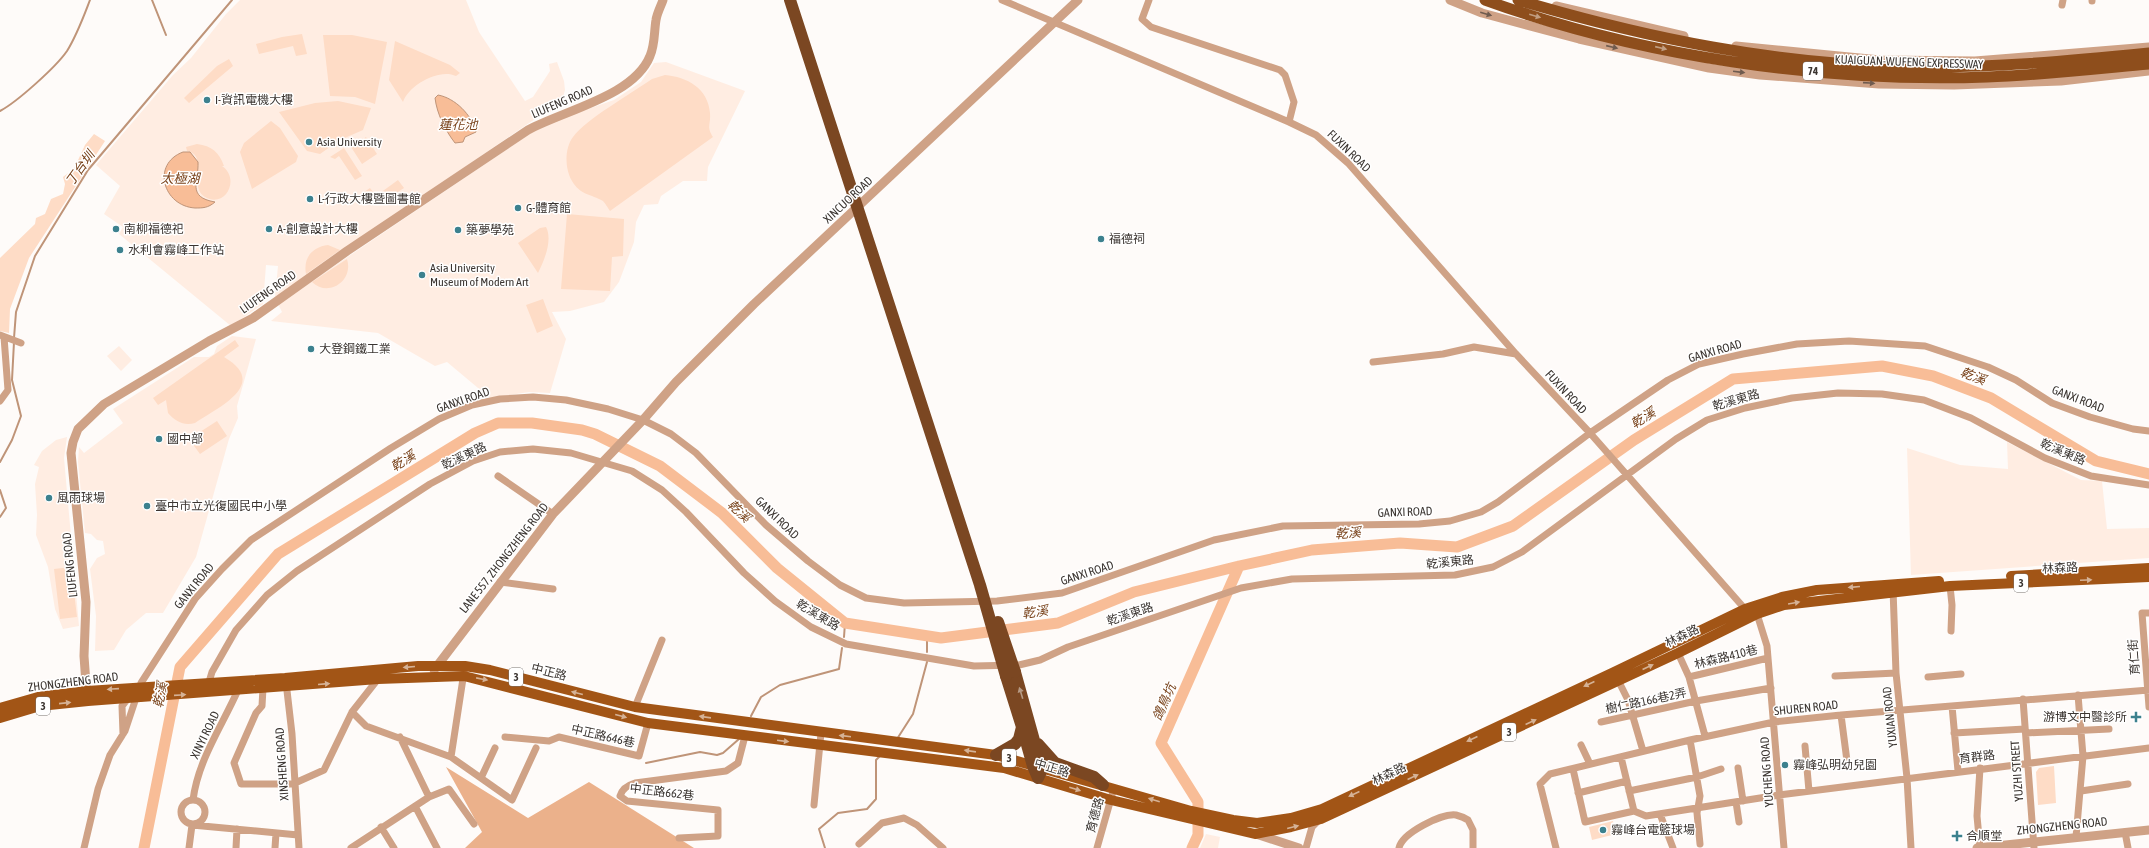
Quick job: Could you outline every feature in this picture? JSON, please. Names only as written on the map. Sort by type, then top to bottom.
[{"type":"highway","points":[[790,0],[977,578],[1010,674],[1035,740],[1038,771]]},
{"type":"highway","points":[[796,0],[1010,674],[1022,727],[1038,771]]},
{"type":"highway","name":"KUAIGUAN-WUFENG EXPRESSWAY","points":[[1485,0],[1598,34],[1689,54],[1801,70],[1906,76],[1986,77],[2149,64]]},
{"type":"highway","name":"KUAIGUAN-WUFENG EXPRESSWAY","points":[[1518,0],[1597,23],[1696,45],[1803,60],[1889,66],[1976,67],[2072,61],[2149,53]]},
{"type":"highway","points":[[996,755],[1015,744],[1019,739],[1022,727]]},
{"type":"highway","points":[[1035,740],[1055,762],[1094,777],[1108,786]]},
{"type":"main road","name":"林森路","points":[[1257,823],[1292,818],[1322,809],[1617,676],[1678,653],[1757,614],[1784,604],[1893,589],[2149,568]]},
{"type":"main road","name":"林森路","points":[[1255,834],[1291,827],[1320,819],[1617,676],[1745,609],[1782,596],[1817,590],[1893,589],[2149,577]]},
{"type":"main road","name":"中正路","points":[[207,682],[263,688],[286,683],[437,666],[464,671],[648,723],[1038,771],[1108,786],[1191,815]]},
{"type":"main road","name":"中正路","points":[[151,692],[209,693],[237,685],[429,677],[464,671],[490,670],[635,707],[996,755],[1110,800],[1191,815]]},
{"type":"main road","name":"3","points":[[151,692],[207,682]]},
{"type":"main road","name":"ZHONGZHENG ROAD","points":[[0,718],[40,706],[87,696],[139,688],[151,692]]},
{"type":"main road","name":"ZHONGZHENG ROAD","points":[[0,708],[38,697],[87,696],[131,699],[151,692]]},
{"type":"main road","points":[[667,725],[668,712]]},
{"type":"main road","name":"3","points":[[1191,815],[1255,834]]},
{"type":"main road","name":"3","points":[[1208,820],[1257,823]]},
{"type":"street","name":"LIUFENG ROAD","points":[[87,696],[84,656],[86,602],[71,458],[73,442],[82,424],[104,404],[209,341],[252,318],[347,251],[528,130],[550,119],[609,95],[631,82],[641,73],[650,56],[656,19],[663,0]]},
{"type":"street","name":"FUXIN ROAD","points":[[1002,0],[1289,122],[1316,135],[1348,162],[1516,354],[1626,474]]},
{"type":"street","name":"XINCUO ROAD","points":[[604,460],[642,421],[676,382],[754,304],[1078,0]]},
{"type":"street","points":[[1149,0],[1142,19],[1145,24],[1280,70],[1285,75],[1294,102],[1289,122]]},
{"type":"street","points":[[1450,0],[1482,12],[1579,39],[1709,68],[1760,75],[1878,84],[1954,85],[2061,80],[2149,71]]},
{"type":"street","points":[[1535,0],[1716,44],[1880,60],[1975,61],[2149,47]]},
{"type":"street","points":[[0,401],[8,390],[3,336],[21,343]]},
{"type":"street","name":"GANXI ROAD","points":[[123,734],[122,706],[131,699],[139,688],[195,599],[251,540],[391,448],[439,419],[472,406],[500,399],[533,397],[566,400],[608,409],[642,421],[671,434],[696,453],[766,525],[808,562],[840,585],[866,598],[904,603],[997,601],[1062,593],[1214,540],[1283,526],[1419,524],[1450,521],[1481,512],[1498,502],[1668,380],[1699,364],[1797,344],[1848,341],[1925,346],[1957,355],[1988,367],[2016,380],[2052,403],[2090,417],[2132,429],[2149,431]]},
{"type":"street","points":[[1373,362],[1443,354],[1474,347],[1516,354]]},
{"type":"street","name":"乾溪東路","points":[[207,682],[236,630],[267,594],[297,571],[430,484],[473,461],[500,452],[534,449],[571,453],[604,460],[632,471],[662,490],[686,512],[744,573],[775,601],[811,627],[846,644],[974,666],[1019,665],[1040,660],[1068,647],[1241,588],[1292,580],[1455,575],[1493,567],[1522,552],[1626,474],[1676,439],[1707,420],[1739,410],[1792,398],[1838,394],[1882,394],[1924,400],[1970,418],[2045,458],[2091,476],[2147,485]]},
{"type":"street","name":"LANE 557, ZHONGZHENG ROAD","points":[[429,677],[553,514],[604,460]]},
{"type":"street","points":[[1626,474],[1745,609],[1757,614]]},
{"type":"street","points":[[498,476],[553,514]]},
{"type":"street","points":[[500,582],[552,589]]},
{"type":"street","points":[[1950,586],[1952,631]]},
{"type":"street","name":"YUXIAN ROAD","points":[[1893,589],[1896,672],[1907,778],[1911,848]]},
{"type":"street","name":"育仁街","points":[[2149,613],[2142,613],[2149,707]]},
{"type":"street","name":"YUCHENG ROAD","points":[[1757,614],[1767,646],[1784,848]]},
{"type":"street","points":[[635,707],[662,640]]},
{"type":"street","points":[[1678,653],[1689,677],[1705,736]]},
{"type":"street","name":"林森路410巷","points":[[1689,677],[1768,658]]},
{"type":"street","points":[[451,757],[464,671]]},
{"type":"street","points":[[1835,676],[1896,672]]},
{"type":"street","points":[[1928,676],[1961,674]]},
{"type":"street","points":[[1617,676],[1633,714],[1643,751]]},
{"type":"street","points":[[263,688],[262,706],[256,713],[234,763],[240,784],[295,783],[324,770],[352,712],[378,679]]},
{"type":"street","name":"XINSHENG ROAD","points":[[286,683],[292,734],[298,835],[304,848]]},
{"type":"street","name":"XINYI ROAD","points":[[193,800],[196,780],[237,685]]},
{"type":"street","name":"樹仁路166巷2弄","points":[[1602,722],[1633,714],[1771,688]]},
{"type":"street","name":"SHUREN ROAD","points":[[1556,848],[1540,784],[1550,774],[1705,736],[1774,722],[2023,699],[2148,690]]},
{"type":"street","points":[[2076,837],[2083,756],[2078,695]]},
{"type":"street","name":"GANXI ROAD","points":[[84,848],[98,789],[110,755],[123,734],[131,717],[131,699]]},
{"type":"street","name":"YUZHI STREET","points":[[2023,699],[2034,845]]},
{"type":"street","points":[[1952,706],[1958,771]]},
{"type":"street","points":[[352,712],[366,726],[400,737],[451,757],[512,800],[536,748]]},
{"type":"street","points":[[1841,715],[1847,761]]},
{"type":"street","name":"中正路646巷","points":[[505,737],[549,741],[559,737],[638,756],[648,723]]},
{"type":"street","points":[[1954,733],[2109,729]]},
{"type":"street","points":[[814,805],[821,732]]},
{"type":"street","name":"中正路662巷","points":[[678,838],[718,836],[718,810],[627,800],[620,796],[622,791],[635,783],[726,772],[738,763],[745,736]]},
{"type":"street","points":[[400,737],[429,797]]},
{"type":"street","points":[[1690,740],[1700,796],[1700,806],[1697,814],[1700,844]]},
{"type":"street","points":[[1581,745],[1590,764]]},
{"type":"street","points":[[1805,746],[1809,791]]},
{"type":"street","points":[[481,778],[495,748]]},
{"type":"street","name":"育群路","points":[[1634,811],[1646,816],[1700,806],[1739,802],[1779,795],[1980,768],[2149,748]]},
{"type":"street","points":[[1573,769],[1585,822],[1634,811],[1621,757]]},
{"type":"street","points":[[1629,791],[1696,777],[1722,768]]},
{"type":"street","points":[[1738,768],[1740,822]]},
{"type":"street","points":[[1978,848],[1977,816],[1980,768]]},
{"type":"street","points":[[1578,793],[1627,781]]},
{"type":"street","points":[[2081,790],[2128,784]]},
{"type":"street","name":"育德路","points":[[1097,848],[1110,800],[1108,786]]},
{"type":"street","points":[[352,848],[381,827],[429,797],[449,789],[474,824]]},
{"type":"street","points":[[192,825],[200,823],[206,813],[201,802],[193,800],[185,802],[181,809],[182,818],[192,825],[298,835],[299,848]]},
{"type":"street","points":[[415,806],[437,848]]},
{"type":"street","points":[[1660,814],[1673,848]]},
{"type":"street","points":[[1399,848],[1413,830],[1456,815],[1468,820],[1473,830],[1473,848]]},
{"type":"street","points":[[859,844],[882,823],[904,818],[917,825],[943,848]]},
{"type":"street","points":[[1306,848],[1312,827],[1320,819]]},
{"type":"street","points":[[1257,823],[1255,834],[1278,844],[1299,848]]},
{"type":"street","points":[[189,848],[192,825]]},
{"type":"street","points":[[381,827],[394,848]]},
{"type":"street","points":[[236,848],[237,829]]},
{"type":"street","name":"ZHONGZHENG ROAD","points":[[1978,848],[2034,845],[2076,837],[2149,830]]},
{"type":"street","points":[[2125,832],[2128,848]]},
{"type":"street","points":[[275,848],[276,833]]},
{"type":"shaded area","name":"Asia University","points":[[240,0],[466,0],[479,32],[525,101],[533,97],[550,71],[549,64],[557,62],[564,81],[565,90],[560,107],[535,119],[275,297],[278,266],[266,265],[263,304],[231,326],[119,234],[123,227],[104,214],[120,186],[96,165],[173,75],[191,58],[226,14]]},
{"type":"shaded area","points":[[302,34],[307,54],[296,56],[293,46],[259,54],[256,44],[282,37]]},
{"type":"shaded area","points":[[323,35],[352,35],[387,42],[375,104],[355,97],[330,96]]},
{"type":"shaded area","points":[[395,41],[450,65],[460,73],[456,76],[441,74],[425,80],[411,90],[403,102],[389,80]]},
{"type":"shaded area","points":[[229,59],[233,66],[189,103],[184,98],[217,66]]},
{"type":"shaded area","points":[[666,62],[745,91],[708,167],[707,181],[683,181],[661,196],[658,204],[644,205],[636,222],[634,242],[619,282],[604,302],[570,311],[552,312],[566,339],[550,393],[529,392],[490,398],[447,362],[435,366],[378,333],[271,321],[282,312],[278,304],[531,133],[556,120],[614,100],[641,82],[654,63]]},
{"type":"shaded area","points":[[665,75],[688,81],[701,91],[708,104],[710,113],[709,128],[713,137],[610,211],[603,201],[582,192],[572,181],[568,171],[566,159],[570,142],[579,130],[598,115],[652,79]]},
{"type":"shaded area","points":[[338,101],[371,108],[363,130],[340,140],[320,154],[307,151],[279,112],[315,103]]},
{"type":"shaded area","points":[[271,121],[280,128],[298,156],[296,162],[252,189],[240,152],[244,143]]},
{"type":"shaded area","points":[[94,134],[105,141],[29,258],[10,309],[9,333],[0,331],[0,258],[35,224],[36,218],[45,214],[51,199],[63,194],[65,184],[63,177],[74,169],[85,145]]},
{"type":"shaded area","points":[[366,137],[377,154],[362,164],[351,147]]},
{"type":"shaded area","points":[[197,144],[207,146],[214,150],[220,157],[224,166],[222,166],[228,172],[230,185],[228,191],[219,199],[212,200],[205,197],[200,192],[197,179],[197,159],[194,154],[187,151],[186,147]]},
{"type":"shaded area","points":[[344,148],[362,176],[355,180],[339,156],[335,159],[330,157]]},
{"type":"shaded area","points":[[398,180],[404,188],[390,197],[370,202],[364,192],[370,188],[376,196]]},
{"type":"shaded area","points":[[567,214],[624,219],[623,256],[612,257],[610,291],[561,289]]},
{"type":"shaded area","points":[[546,227],[549,238],[547,250],[538,273],[518,243],[540,228]]},
{"type":"shaded area","points":[[328,245],[340,250],[306,274],[305,268],[307,258],[310,254],[317,248]]},
{"type":"shaded area","points":[[347,259],[347,274],[338,285],[332,288],[325,288],[318,287],[312,282]]},
{"type":"shaded area","points":[[543,299],[553,326],[537,333],[526,305]]},
{"type":"shaded area","name":"臺中市立光復國民中小學","points":[[232,336],[256,339],[237,406],[238,418],[229,439],[196,557],[163,613],[146,613],[126,630],[114,650],[95,651],[96,616],[90,569],[97,558],[105,554],[103,541],[97,540],[91,534],[85,533],[78,462],[79,447],[84,453],[123,423],[113,409],[194,357],[209,357],[214,354],[217,346]]},
{"type":"shaded area","points":[[235,340],[239,346],[224,357],[237,367],[242,376],[241,386],[236,394],[227,402],[195,423],[187,424],[177,421],[168,413],[166,400],[158,405],[153,398]]},
{"type":"shaded area","points":[[119,346],[132,360],[121,371],[107,356]]},
{"type":"shaded area","points":[[217,421],[227,436],[200,454],[189,439]]},
{"type":"shaded area","points":[[67,437],[64,458],[79,626],[63,629],[55,609],[48,567],[36,535],[37,515],[35,484],[39,467],[34,465],[42,451],[56,440]]},
{"type":"shaded area","points":[[2007,442],[2081,480],[2102,481],[2107,529],[2149,528],[2149,558],[1911,575],[1907,448],[1960,465],[2008,469]]},
{"type":"shaded area","points":[[71,567],[77,617],[60,619],[54,569]]},
{"type":"shaded area","points":[[2054,766],[2056,803],[2038,805],[2036,772],[2039,768]]},
{"type":"shaded area","points":[[446,767],[528,818],[589,782],[694,848],[465,848],[482,832]]},
{"type":"shaded area","name":"霧峰台電籃球場","points":[[1613,821],[1616,834],[1592,840],[1589,827]]},
{"type":"shaded area","points":[[1206,834],[1220,837],[1218,848],[1200,848]]},
{"type":"water","name":"蓮花池","points":[[438,95],[451,100],[462,108],[471,119],[476,132],[465,137],[463,142],[455,143],[448,133],[436,104],[435,98]]},
{"type":"water","name":"太極湖","points":[[183,152],[190,152],[198,162],[196,182],[197,192],[206,200],[215,202],[208,207],[195,208],[184,206],[175,200],[169,193],[165,184],[164,174],[167,166],[173,158]]},
{"type":"waterway","points":[[0,111],[26,92],[62,58],[74,39],[90,0]]},
{"type":"waterway","points":[[152,0],[166,35]]},
{"type":"waterway","name":"丁台圳","points":[[14,338],[16,312],[35,256],[88,170],[232,0]]},
{"type":"waterway","points":[[0,462],[12,440],[21,416],[12,380],[14,342]]},
{"type":"waterway","name":"乾溪","points":[[144,848],[180,667],[278,554],[475,433],[498,423],[532,423],[582,430],[595,434],[660,466],[722,513],[777,568],[845,623],[941,638],[1058,623],[1134,592],[1312,550],[1400,543],[1457,547],[1513,526],[1634,440],[1733,379],[1882,366],[1933,376],[1991,398],[2096,461],[2149,474]]},
{"type":"waterway","points":[[0,490],[6,508],[0,517]]},
{"type":"waterway","name":"鴿鳥坑","points":[[1192,848],[1198,835],[1198,802],[1161,743],[1239,566]]},
{"type":"waterway","points":[[844,637],[845,623]]},
{"type":"waterway","points":[[927,636],[927,652]]},
{"type":"waterway","points":[[751,716],[761,697],[780,685],[839,669],[842,648]]},
{"type":"waterway","points":[[897,739],[913,714],[927,662]]},
{"type":"waterway","points":[[646,763],[700,752],[717,755],[723,753],[739,739]]},
{"type":"waterway","points":[[825,848],[819,829],[838,813],[867,809],[876,799],[876,760],[880,756]]},
{"type":"place","name":"I-資訊電機大樓","points":[[207,100]]},
{"type":"place","name":"Asia University","points":[[309,142]]},
{"type":"place","name":"L-行政大樓暨圖書館","points":[[310,199]]},
{"type":"place","name":"G-體育館","points":[[518,208]]},
{"type":"place","name":"南柳福德祀","points":[[116,229]]},
{"type":"place","name":"A-創意設計大樓","points":[[269,229]]},
{"type":"place","name":"築夢學苑","points":[[458,230]]},
{"type":"place","name":"福德祠","points":[[1101,239]]},
{"type":"place","name":"水利會霧峰工作站","points":[[120,250]]},
{"type":"place","name":"Asia University Museum of Modern Art","points":[[422,275]]},
{"type":"place","name":"大登鋼鐵工業","points":[[311,349]]},
{"type":"place","name":"國中部","points":[[159,439]]},
{"type":"place","name":"風雨球場","points":[[49,498]]},
{"type":"place","name":"臺中市立光復國民中小學","points":[[147,506]]},
{"type":"place","name":"游博文中醫診所","points":[[2136,717]]},
{"type":"place","name":"霧峰弘明幼兒園","points":[[1785,765]]},
{"type":"place","name":"霧峰台電籃球場","points":[[1603,830]]},
{"type":"place","name":"合順堂","points":[[1957,836]]}]
